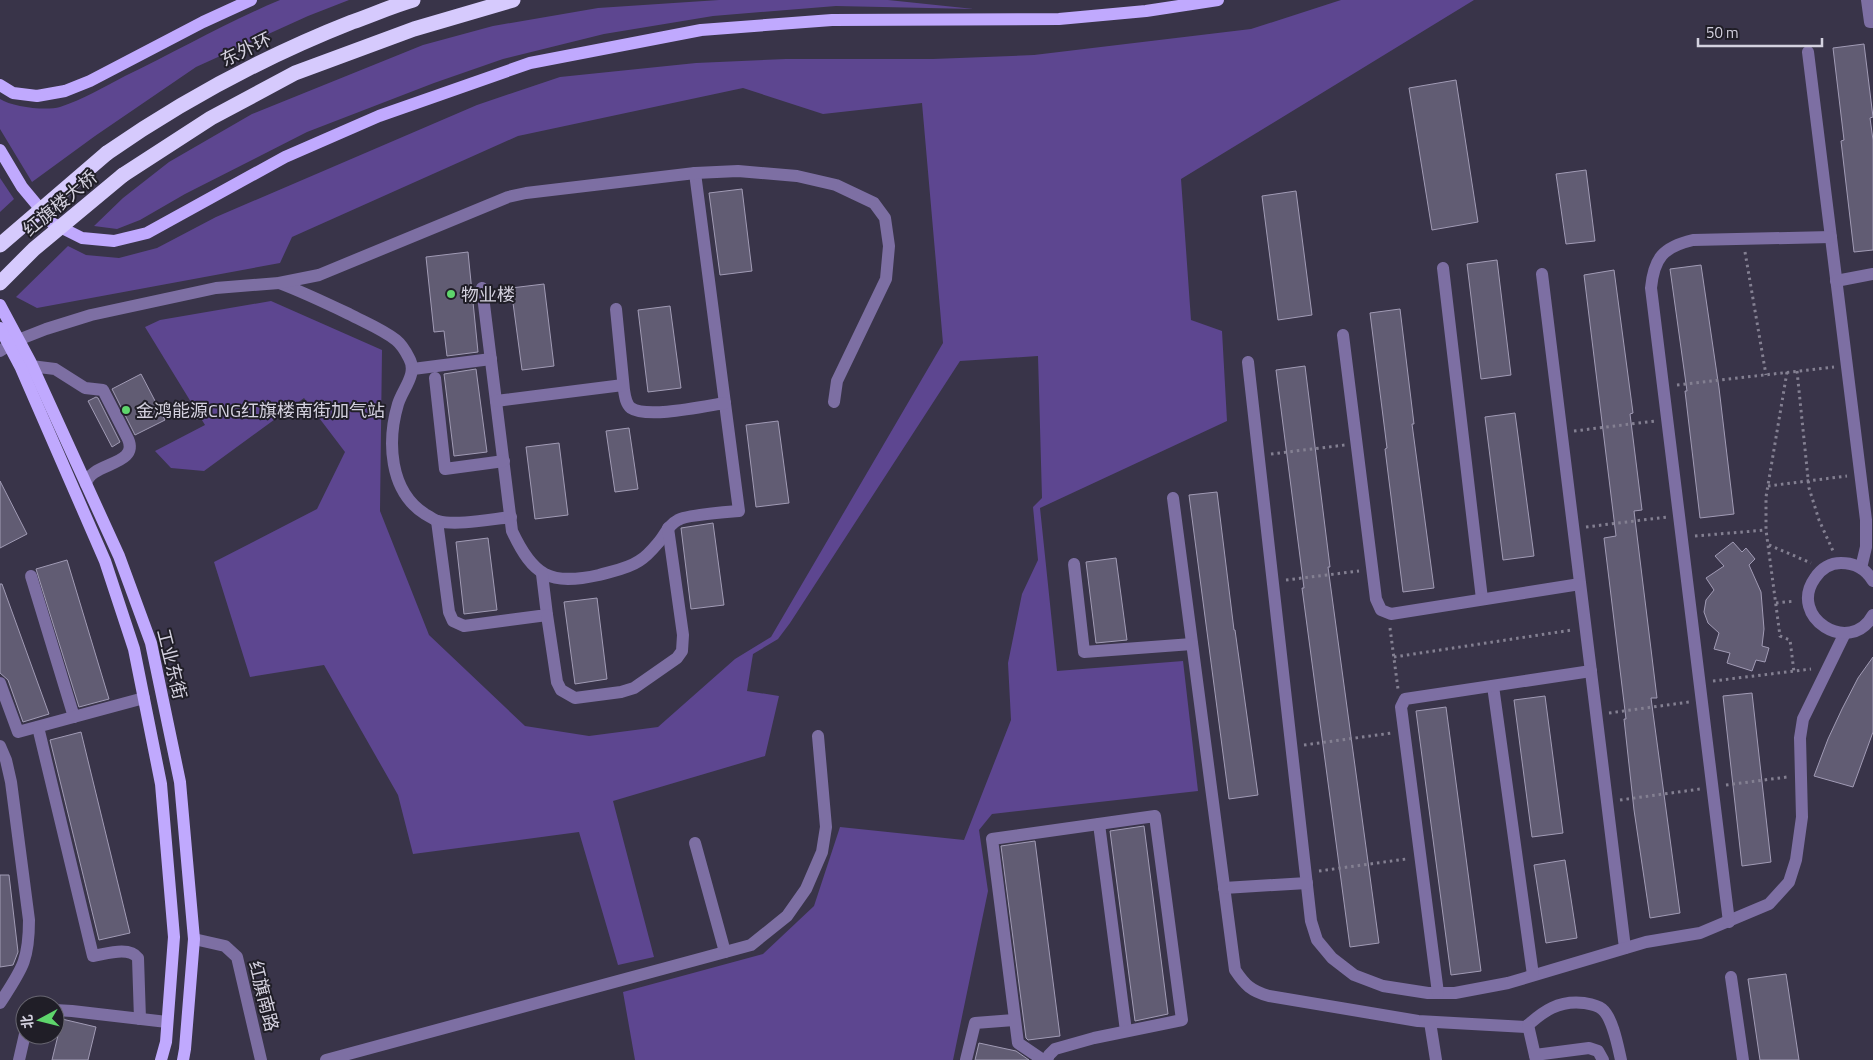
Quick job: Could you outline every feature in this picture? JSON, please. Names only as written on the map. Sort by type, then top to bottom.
[{"type":"highway","name":"东外环","points":[[107,153],[150,123],[212,86],[310,38],[413,0]]},
{"type":"highway","name":"红旗楼大桥","points":[[0,283],[34,249],[123,175],[211,118],[295,73],[414,29],[512,0]]},
{"type":"highway","name":"红旗楼大桥","points":[[0,245],[107,153]]},
{"type":"main road","points":[[0,85],[13,93],[37,96],[65,91],[90,81],[203,22],[250,0]]},
{"type":"main road","points":[[0,150],[22,188],[52,222],[82,238],[114,241],[147,233],[285,158],[380,116],[530,63],[701,30],[832,20],[1059,19],[1146,11],[1218,0]]},
{"type":"main road","name":"工业东街","points":[[0,305],[9,346],[31,366],[119,556],[151,643],[180,782],[194,939],[183,1060]]},
{"type":"main road","name":"工业东街","points":[[0,328],[105,562],[134,649],[161,784],[174,937],[166,1042],[161,1060]]},
{"type":"street","points":[[1867,0],[1870,22],[1873,22]]},
{"type":"street","points":[[1808,52],[1860,474],[1869,574]]},
{"type":"street","points":[[9,346],[91,315],[216,288],[279,283],[319,275],[508,197],[526,193],[695,173],[738,171],[787,175],[836,185],[874,203],[885,218],[889,246],[886,278],[837,381],[834,402]]},
{"type":"street","points":[[482,288],[512,531],[529,561],[542,574],[578,580],[628,567],[640,561],[679,518],[738,511],[695,173]]},
{"type":"street","points":[[1729,922],[1652,288],[1653,271],[1663,254],[1678,244],[1693,240],[1831,237]]},
{"type":"street","points":[[1443,268],[1482,599]]},
{"type":"street","points":[[1542,274],[1625,948]]},
{"type":"street","points":[[1836,281],[1873,274]]},
{"type":"street","points":[[279,283],[301,291],[375,327],[397,341],[410,358],[413,369],[401,396],[393,422],[393,456],[397,477],[405,496],[416,508],[437,521],[450,522],[511,517]]},
{"type":"street","points":[[616,309],[623,385],[626,401],[632,408],[643,413],[656,413],[725,403]]},
{"type":"street","points":[[1343,335],[1376,599],[1381,610],[1391,614],[1580,584]]},
{"type":"street","points":[[413,369],[491,359]]},
{"type":"street","points":[[1248,362],[1313,927],[1317,940],[1332,958],[1354,975],[1383,986],[1438,993],[1481,990],[1646,942],[1700,933],[1769,904],[1789,882],[1796,860],[1802,817],[1800,738],[1803,720],[1845,633]]},
{"type":"street","points":[[31,366],[55,369],[84,388],[103,390],[128,438],[131,450],[127,456],[92,473],[87,477],[86,484]]},
{"type":"street","points":[[435,378],[445,469],[504,461]]},
{"type":"street","points":[[496,401],[623,385]]},
{"type":"street","points":[[1174,498],[1235,970],[1243,982],[1255,992],[1278,998],[1430,1022],[1526,1028],[1541,1013],[1558,1004],[1576,1002],[1592,1004],[1603,1010],[1609,1021],[1621,1060]]},
{"type":"street","points":[[437,521],[449,612],[453,621],[464,626],[547,615]]},
{"type":"street","points":[[542,574],[557,682],[561,690],[575,698],[621,692],[634,688],[676,658],[682,651],[683,635],[668,528]]},
{"type":"street","points":[[1869,574],[1850,564],[1839,563],[1824,569],[1818,572],[1812,582],[1808,599],[1812,615],[1829,630],[1845,633],[1853,632],[1873,618]]},
{"type":"street","points":[[1074,564],[1084,652],[1192,644]]},
{"type":"street","points":[[32,576],[74,717]]},
{"type":"street","points":[[1438,993],[1401,707],[1405,699],[1590,671]]},
{"type":"street","points":[[0,683],[18,732],[144,698]]},
{"type":"street","points":[[1493,686],[1534,975]]},
{"type":"street","points":[[38,727],[93,956],[135,953],[138,958],[140,1019]]},
{"type":"street","points":[[326,1060],[751,945],[787,916],[806,889],[822,852],[826,827],[818,736]]},
{"type":"street","points":[[0,746],[6,760],[11,782],[29,920],[29,941],[22,969],[0,1003]]},
{"type":"street","points":[[1042,1060],[1018,1043],[992,839],[1155,816],[1182,1020],[1094,1038],[1055,1049],[1049,1055],[1048,1060]]},
{"type":"street","points":[[1099,824],[1126,1031]]},
{"type":"street","points":[[695,843],[724,952]]},
{"type":"street","points":[[1224,888],[1306,878]]},
{"type":"street","name":"红旗南路","points":[[194,939],[225,946],[237,957],[261,1060]]},
{"type":"street","points":[[1730,977],[1743,1060]]},
{"type":"street","points":[[65,1011],[167,1022]]},
{"type":"street","points":[[966,1060],[975,1023],[1014,1020]]},
{"type":"street","points":[[1430,1022],[1436,1060]]},
{"type":"street","points":[[1528,1025],[1535,1057],[1589,1048],[1598,1050],[1603,1060]]},
{"type":"street","points":[[19,1060],[22,1045]]},
{"type":"path","points":[[1743,239],[1766,374]]},
{"type":"path","points":[[1664,386],[1847,365]]},
{"type":"path","points":[[1797,371],[1808,481],[1819,520],[1839,563]]},
{"type":"path","points":[[1787,372],[1768,486],[1766,530],[1780,636],[1790,640],[1794,672]]},
{"type":"path","points":[[1561,433],[1668,420]]},
{"type":"path","points":[[1258,455],[1357,443]]},
{"type":"path","points":[[1768,486],[1860,474]]},
{"type":"path","points":[[1573,528],[1679,515]]},
{"type":"path","points":[[1682,537],[1766,530]]},
{"type":"path","points":[[1768,545],[1824,569]]},
{"type":"path","points":[[1273,582],[1372,570]]},
{"type":"path","points":[[1776,603],[1808,599]]},
{"type":"path","points":[[1388,612],[1401,707]]},
{"type":"path","points":[[1394,656],[1585,628]]},
{"type":"path","points":[[1700,683],[1813,669],[1825,676]]},
{"type":"path","points":[[1596,715],[1702,701]]},
{"type":"path","points":[[1291,746],[1404,731]]},
{"type":"path","points":[[1607,802],[1802,775]]},
{"type":"path","points":[[1306,878],[1420,857]]},
{"type":"shaded area","points":[[280,0],[349,0],[308,16],[196,67],[32,182],[0,129],[0,99],[21,106],[38,108],[60,107],[93,93],[221,27]]},
{"type":"shaded area","points":[[719,0],[888,0],[974,9],[836,6],[713,16],[604,34],[503,59],[434,83],[307,132],[185,194],[140,220],[117,229],[94,226],[123,198],[169,162],[252,114],[423,45],[493,26],[598,8]]},
{"type":"shaded area","points":[[1341,0],[1474,0],[1181,179],[1191,320],[1222,331],[1227,421],[1040,508],[1057,671],[1183,661],[1198,791],[992,814],[979,830],[988,891],[953,1060],[635,1060],[623,992],[763,954],[814,906],[840,827],[964,840],[1011,720],[1008,663],[1022,594],[1038,560],[1033,507],[1042,498],[1038,356],[960,361],[790,623],[778,639],[753,654],[747,691],[779,696],[765,756],[613,801],[654,957],[618,965],[579,832],[413,854],[398,795],[324,665],[250,677],[214,562],[317,509],[345,452],[304,398],[204,471],[171,468],[155,451],[205,425],[145,327],[160,320],[271,301],[382,350],[380,511],[429,635],[525,726],[589,736],[658,727],[735,659],[771,637],[943,343],[922,103],[823,114],[743,88],[518,136],[292,237],[280,263],[37,308],[16,297],[68,246],[86,255],[119,258],[157,248],[216,217],[477,105],[560,77],[696,63],[786,59],[933,59],[1034,55],[1251,29]]},
{"type":"shaded area","points":[[0,178],[14,199],[0,212]]},
{"type":"building","points":[[1864,44],[1873,117],[1870,118],[1873,140],[1873,250],[1854,252],[1841,141],[1844,140],[1833,48]]},
{"type":"building","points":[[1456,80],[1478,222],[1432,230],[1409,88]]},
{"type":"building","points":[[1586,170],[1595,241],[1566,244],[1556,174]]},
{"type":"building","points":[[742,189],[752,271],[720,275],[709,193]]},
{"type":"building","points":[[1296,191],[1312,315],[1278,320],[1262,196]]},
{"type":"building","name":"物业楼","points":[[468,252],[478,352],[447,356],[444,331],[434,332],[426,257]]},
{"type":"building","points":[[1497,260],[1511,375],[1481,379],[1467,264]]},
{"type":"building","points":[[1701,265],[1719,388],[1734,514],[1700,518],[1685,391],[1687,391],[1670,269]]},
{"type":"building","points":[[1614,270],[1633,413],[1630,414],[1642,510],[1634,511],[1657,698],[1651,698],[1680,913],[1650,918],[1634,810],[1624,719],[1626,719],[1604,538],[1616,536],[1584,275]]},
{"type":"building","points":[[544,284],[554,366],[522,370],[511,288]]},
{"type":"building","points":[[670,306],[681,388],[648,392],[638,310]]},
{"type":"building","points":[[1400,309],[1414,424],[1412,424],[1434,588],[1403,592],[1370,313]]},
{"type":"building","points":[[1305,366],[1330,567],[1328,567],[1379,943],[1350,947],[1302,588],[1304,588],[1276,370]]},
{"type":"building","points":[[476,369],[487,452],[454,456],[444,374]]},
{"type":"building","points":[[141,374],[165,420],[135,435],[112,389]]},
{"type":"building","points":[[96,397],[120,442],[112,447],[88,401]]},
{"type":"building","points":[[1515,413],[1534,556],[1503,560],[1485,417]]},
{"type":"building","points":[[778,421],[789,503],[756,507],[746,425]]},
{"type":"building","points":[[629,428],[638,489],[615,492],[606,431]]},
{"type":"building","points":[[559,443],[568,515],[535,519],[526,447]]},
{"type":"building","points":[[0,481],[27,534],[0,548]]},
{"type":"building","points":[[1217,492],[1234,630],[1258,795],[1229,799],[1189,495]]},
{"type":"building","points":[[713,523],[724,605],[691,609],[681,528]]},
{"type":"building","points":[[488,538],[497,610],[464,614],[456,542]]},
{"type":"building","points":[[1733,542],[1742,552],[1746,548],[1755,559],[1749,565],[1761,592],[1764,629],[1762,646],[1769,648],[1765,662],[1756,660],[1752,671],[1727,663],[1730,653],[1714,649],[1719,633],[1708,623],[1704,612],[1706,600],[1714,590],[1706,578],[1724,566],[1715,556]]},
{"type":"building","points":[[1116,558],[1127,640],[1096,643],[1086,562]]},
{"type":"building","points":[[67,560],[109,699],[79,707],[36,569]]},
{"type":"building","points":[[0,584],[2,584],[49,714],[23,722],[8,680],[0,673]]},
{"type":"building","points":[[597,598],[607,679],[575,684],[564,602]]},
{"type":"building","points":[[1873,657],[1873,732],[1853,787],[1814,776],[1842,709],[1858,678]]},
{"type":"building","points":[[1752,693],[1771,862],[1742,866],[1723,696]]},
{"type":"building","points":[[1545,696],[1563,833],[1532,837],[1514,700]]},
{"type":"building","points":[[1446,707],[1481,971],[1451,975],[1416,711]]},
{"type":"building","points":[[81,732],[130,933],[99,940],[50,740]]},
{"type":"building","points":[[1144,826],[1168,1014],[1135,1021],[1110,831]]},
{"type":"building","points":[[1035,841],[1060,1036],[1028,1040],[1026,1038],[1001,846]]},
{"type":"building","points":[[1565,860],[1577,938],[1546,943],[1534,865]]},
{"type":"building","points":[[0,875],[9,875],[18,952],[13,965],[0,967]]},
{"type":"building","points":[[1786,974],[1799,1060],[1760,1060],[1748,979]]},
{"type":"building","points":[[65,1020],[96,1027],[88,1060],[52,1060],[56,1045],[65,1045]]},
{"type":"building","points":[[979,1043],[1016,1051],[1029,1060],[975,1060]]},
{"type":"place","name":"物业楼","points":[[451,294]]},
{"type":"place","name":"金鸿能源CNG红旗楼南街加气站","points":[[126,410]]}]
